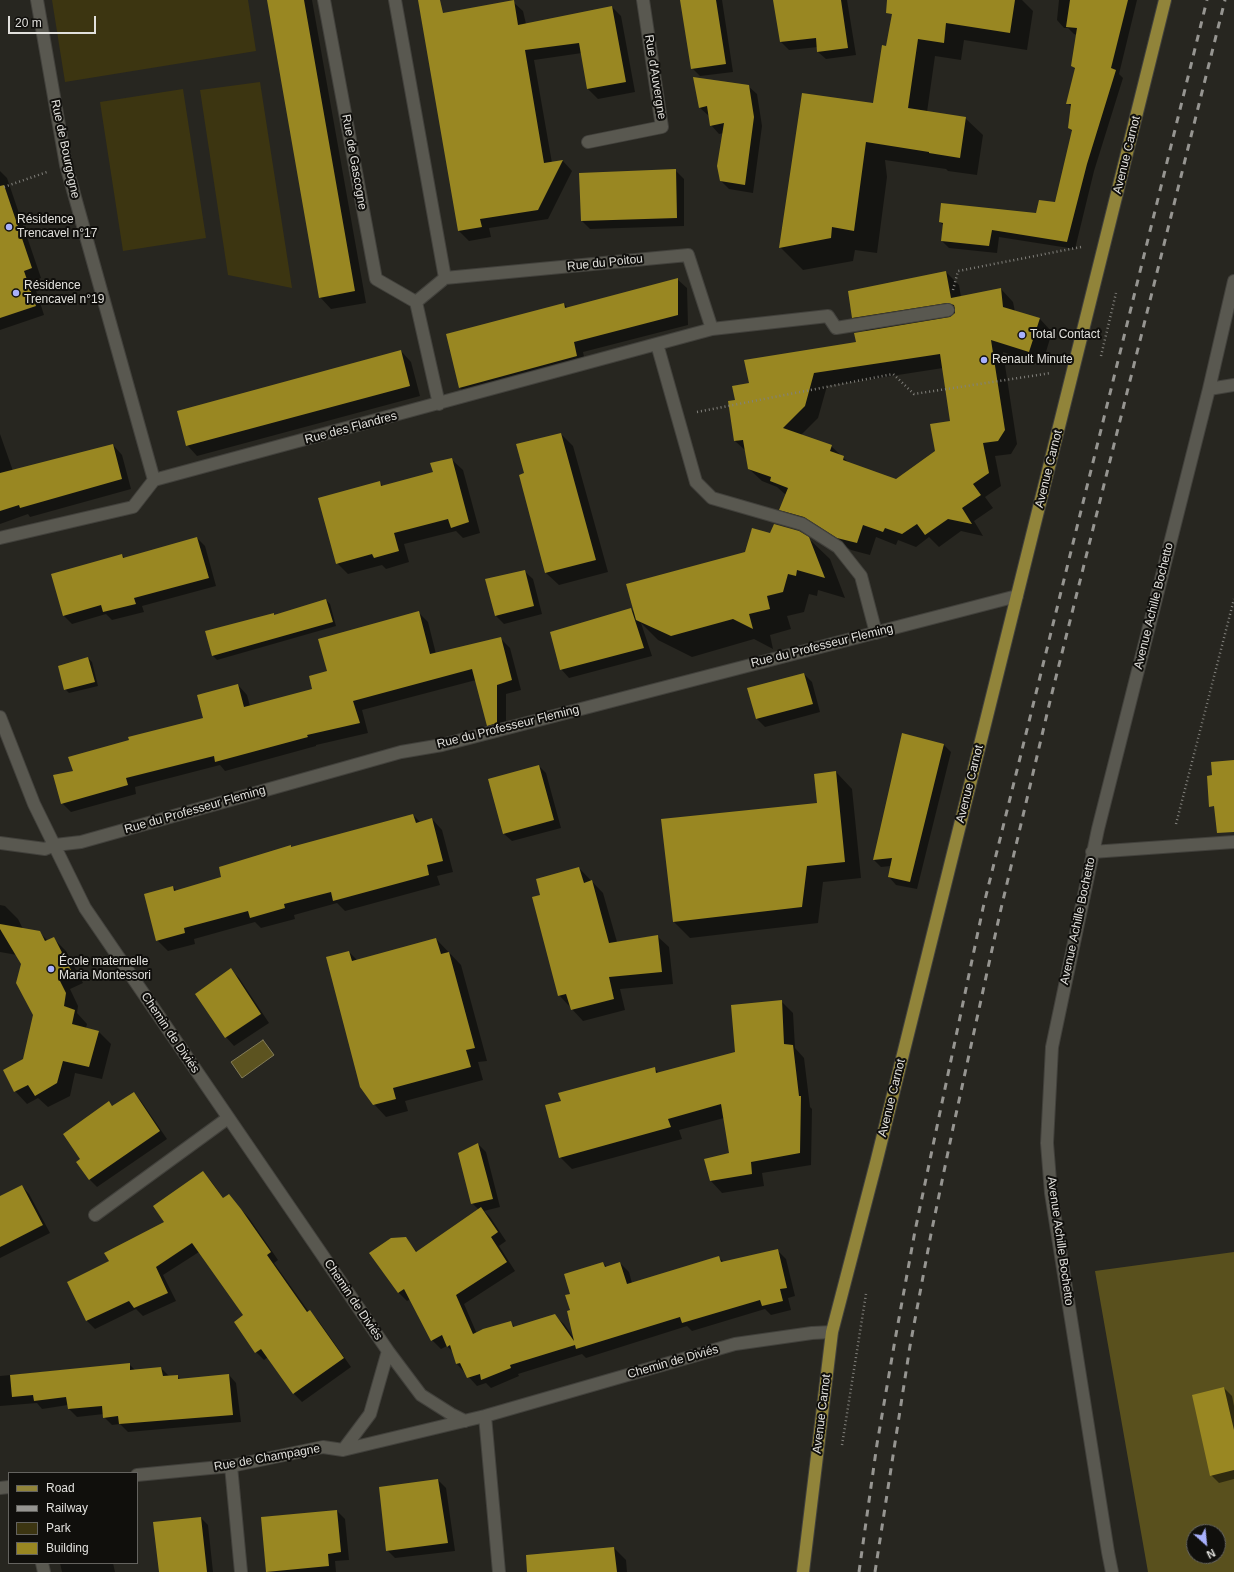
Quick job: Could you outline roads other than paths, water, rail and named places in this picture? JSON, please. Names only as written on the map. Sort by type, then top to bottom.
[{"type":"main road","name":"Avenue Carnot","points":[[803,1572],[832,1332],[880,1148],[1165,0]]},
{"type":"street","name":"Rue de Bourgogne","points":[[37,0],[66,165],[154,480]]},
{"type":"street","name":"Rue de Gascogne","points":[[324,0],[376,279],[416,302]]},
{"type":"street","points":[[395,0],[445,278],[416,302],[439,404]]},
{"type":"street","name":"Rue d'Auvergne","points":[[588,142],[662,126],[643,0]]},
{"type":"street","name":"Rue du Poitou","points":[[445,278],[688,255],[712,329]]},
{"type":"street","name":"Avenue Achille Bochetto","points":[[1112,1572],[1052,1193],[1047,1143],[1052,1047],[1092,852],[1209,389],[1234,281]]},
{"type":"street","name":"Rue des Flandres","points":[[154,480],[712,329],[828,316],[836,328],[948,310]]},
{"type":"street","points":[[657,344],[696,482],[712,498],[802,524],[838,546],[861,576],[876,633]]},
{"type":"street","points":[[1209,389],[1234,385]]},
{"type":"street","points":[[0,538],[134,506],[154,480]]},
{"type":"street","name":"Rue du Professeur Fleming","points":[[0,844],[45,849],[55,845],[81,842],[401,752],[449,743],[1017,596]]},
{"type":"street","points":[[0,717],[34,804],[55,845]]},
{"type":"street","points":[[1092,852],[1234,842]]},
{"type":"street","name":"Chemin de Diviés","points":[[55,845],[85,908],[388,1351],[421,1395],[451,1414],[465,1421],[735,1344],[812,1333],[832,1332]]},
{"type":"street","points":[[95,1215],[228,1118]]},
{"type":"street","points":[[344,1450],[370,1414],[388,1351]]},
{"type":"street","points":[[485,1416],[499,1572]]},
{"type":"street","name":"Rue de Champagne","points":[[138,1475],[231,1466],[323,1447],[344,1450],[465,1421]]},
{"type":"street","points":[[231,1466],[241,1572]]},
{"type":"railway","points":[[859,1572],[877,1444],[915,1231],[983,908],[1207,0]]},
{"type":"railway","points":[[875,1572],[910,1346],[931,1234],[1000,913],[1051,697],[1225,0]]},
{"type":"place","name":"Résidence Trencavel n°17","points":[[9,227]]},
{"type":"place","name":"Résidence Trencavel n°19","points":[[16,293]]},
{"type":"place","name":"Total Contact","points":[[1022,335]]},
{"type":"place","name":"Renault Minute","points":[[984,360]]},
{"type":"place","name":"École maternelle Maria Montessori","points":[[51,969]]}]
